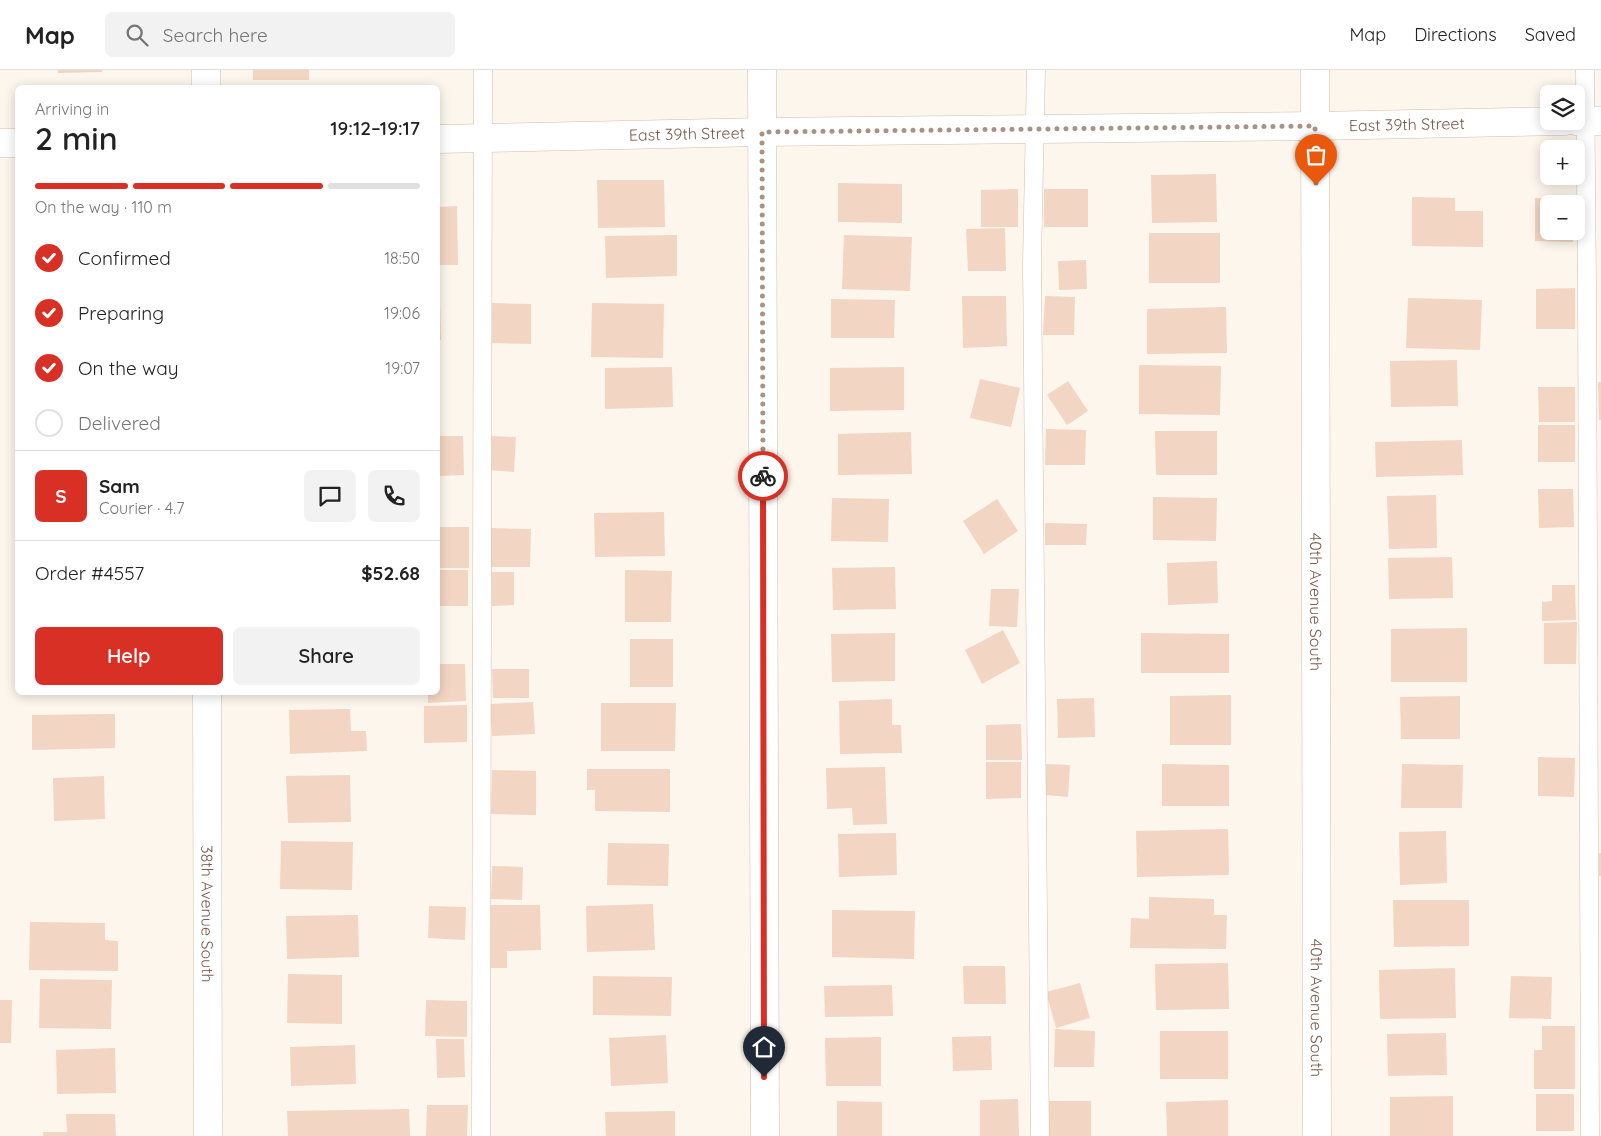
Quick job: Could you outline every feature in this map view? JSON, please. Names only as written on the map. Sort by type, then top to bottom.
[{"type":"street","points":[[206,70],[206,85]]},
{"type":"street","points":[[762,70],[764,1136]]},
{"type":"street","name":"40th Avenue South","points":[[1315,70],[1318,1136]]},
{"type":"street","name":"East 39th Street","points":[[440,139],[762,132],[1036,130],[1540,122]]},
{"type":"street","points":[[0,143],[15,143]]},
{"type":"street","name":"38th Avenue South","points":[[207,695],[208,1136]]},
{"type":"lane","points":[[480,1136],[483,70]]},
{"type":"lane","points":[[1036,70],[1032,272],[1040,1136]]},
{"type":"lane","points":[[1583,85],[1584,70]]},
{"type":"lane","points":[[1582,130],[1587,285],[1590,1136]]},
{"type":"building","points":[[58,70],[102,70],[102,72],[58,73]]},
{"type":"building","points":[[253,70],[309,70],[309,80],[253,80]]},
{"type":"building","points":[[1216,174],[1217,222],[1152,223],[1151,175]]},
{"type":"building","points":[[597,180],[664,180],[665,227],[598,228]]},
{"type":"building","points":[[838,183],[902,184],[902,223],[838,222]]},
{"type":"building","points":[[1018,189],[1018,227],[981,227],[981,190]]},
{"type":"building","points":[[1044,189],[1088,189],[1088,227],[1044,227]]},
{"type":"building","points":[[1412,197],[1455,198],[1455,211],[1483,211],[1483,247],[1412,246]]},
{"type":"building","points":[[1535,198],[1540,198],[1540,240],[1573,240],[1573,242],[1535,241]]},
{"type":"building","points":[[457,206],[458,265],[440,265],[440,207]]},
{"type":"building","points":[[1005,228],[1006,271],[968,271],[966,229]]},
{"type":"building","points":[[1149,233],[1220,233],[1220,283],[1149,283]]},
{"type":"building","points":[[677,235],[677,276],[606,278],[605,236]]},
{"type":"building","points":[[844,235],[912,237],[910,291],[842,289]]},
{"type":"building","points":[[1086,260],[1087,289],[1059,290],[1058,261]]},
{"type":"building","points":[[1575,288],[1575,329],[1536,329],[1536,289]]},
{"type":"building","points":[[962,296],[1006,296],[1007,346],[963,348]]},
{"type":"building","points":[[1045,296],[1075,297],[1074,335],[1043,335]]},
{"type":"building","points":[[1408,298],[1482,300],[1480,350],[1406,348]]},
{"type":"building","points":[[831,299],[895,300],[894,338],[831,338]]},
{"type":"building","points":[[440,301],[441,340],[440,340]]},
{"type":"building","points":[[492,303],[531,304],[531,344],[491,343]]},
{"type":"building","points":[[592,303],[664,304],[663,358],[591,357]]},
{"type":"building","points":[[1226,307],[1227,353],[1147,354],[1147,309]]},
{"type":"building","points":[[1457,360],[1458,406],[1391,407],[1390,361]]},
{"type":"building","points":[[1139,365],[1221,366],[1220,415],[1139,414]]},
{"type":"building","points":[[672,367],[673,407],[605,409],[605,368]]},
{"type":"building","points":[[904,367],[904,410],[830,411],[830,368]]},
{"type":"building","points":[[980,379],[1020,388],[1011,427],[970,418]]},
{"type":"building","points":[[1068,381],[1088,411],[1067,425],[1047,395]]},
{"type":"building","points":[[1598,382],[1601,382],[1601,420],[1599,420]]},
{"type":"building","points":[[1538,387],[1575,387],[1575,422],[1539,422]]},
{"type":"building","points":[[1538,425],[1575,425],[1575,462],[1538,462]]},
{"type":"building","points":[[1046,429],[1086,430],[1085,465],[1045,465]]},
{"type":"building","points":[[1155,431],[1217,431],[1217,475],[1156,475]]},
{"type":"building","points":[[911,432],[912,474],[838,475],[838,434]]},
{"type":"building","points":[[440,436],[463,436],[464,475],[440,476]]},
{"type":"building","points":[[491,436],[516,437],[514,472],[489,470]]},
{"type":"building","points":[[1462,440],[1463,475],[1376,477],[1375,442]]},
{"type":"building","points":[[1538,489],[1573,489],[1574,527],[1539,528]]},
{"type":"building","points":[[1436,495],[1437,548],[1389,549],[1387,496]]},
{"type":"building","points":[[1153,497],[1217,498],[1216,541],[1153,540]]},
{"type":"building","points":[[832,498],[889,499],[888,542],[831,541]]},
{"type":"building","points":[[997,499],[1018,531],[984,554],[963,521]]},
{"type":"building","points":[[664,512],[665,556],[595,557],[594,513]]},
{"type":"building","points":[[1045,523],[1087,524],[1086,545],[1045,545]]},
{"type":"building","points":[[440,527],[469,527],[469,568],[440,568]]},
{"type":"building","points":[[491,528],[531,529],[530,567],[490,567]]},
{"type":"building","points":[[1452,557],[1453,598],[1389,599],[1388,558]]},
{"type":"building","points":[[1217,561],[1218,603],[1168,605],[1167,563]]},
{"type":"building","points":[[895,567],[896,609],[833,610],[832,568]]},
{"type":"building","points":[[440,570],[468,570],[468,606],[440,606]]},
{"type":"building","points":[[625,570],[672,571],[671,622],[625,622]]},
{"type":"building","points":[[492,572],[514,572],[514,605],[492,606]]},
{"type":"building","points":[[1552,585],[1575,585],[1576,620],[1542,621],[1542,602],[1552,601]]},
{"type":"building","points":[[991,589],[1019,589],[1017,627],[989,626]]},
{"type":"building","points":[[1577,622],[1576,664],[1544,664],[1544,623]]},
{"type":"building","points":[[1467,628],[1467,682],[1391,682],[1391,629]]},
{"type":"building","points":[[1003,630],[1020,663],[982,684],[965,650]]},
{"type":"building","points":[[895,633],[895,681],[832,682],[831,634]]},
{"type":"building","points":[[1141,633],[1229,634],[1229,673],[1141,673]]},
{"type":"building","points":[[630,639],[673,639],[673,687],[630,687]]},
{"type":"building","points":[[440,664],[465,664],[466,701],[428,703],[428,695],[440,695]]},
{"type":"building","points":[[492,669],[529,669],[529,698],[493,698]]},
{"type":"building","points":[[1231,695],[1231,745],[1170,745],[1170,696]]},
{"type":"building","points":[[1460,696],[1460,739],[1401,739],[1400,697]]},
{"type":"building","points":[[1094,698],[1095,737],[1058,738],[1057,699]]},
{"type":"building","points":[[892,699],[892,725],[901,725],[902,753],[840,754],[839,701]]},
{"type":"building","points":[[533,702],[535,734],[492,736],[490,704]]},
{"type":"building","points":[[601,703],[676,703],[675,751],[601,751]]},
{"type":"building","points":[[467,705],[467,742],[424,743],[424,706]]},
{"type":"building","points":[[350,709],[351,731],[366,731],[367,751],[290,754],[289,710]]},
{"type":"building","points":[[115,714],[115,748],[32,750],[32,715]]},
{"type":"building","points":[[1021,724],[1022,760],[986,760],[986,725]]},
{"type":"building","points":[[1538,757],[1575,758],[1574,797],[1538,796]]},
{"type":"building","points":[[986,762],[1021,762],[1021,798],[986,799]]},
{"type":"building","points":[[1046,764],[1070,765],[1068,797],[1045,795]]},
{"type":"building","points":[[1162,764],[1229,765],[1229,806],[1162,806]]},
{"type":"building","points":[[1402,764],[1463,765],[1462,808],[1401,808]]},
{"type":"building","points":[[885,767],[887,824],[853,825],[852,808],[827,809],[826,768]]},
{"type":"building","points":[[587,769],[670,769],[670,812],[595,811],[595,790],[587,790]]},
{"type":"building","points":[[492,770],[536,771],[536,815],[491,814]]},
{"type":"building","points":[[350,775],[351,822],[288,823],[286,776]]},
{"type":"building","points":[[104,776],[105,819],[54,821],[53,778]]},
{"type":"building","points":[[1228,829],[1229,875],[1137,877],[1136,831]]},
{"type":"building","points":[[1446,831],[1447,883],[1400,885],[1399,832]]},
{"type":"building","points":[[896,833],[897,875],[839,877],[838,834]]},
{"type":"building","points":[[281,841],[353,842],[352,890],[280,889]]},
{"type":"building","points":[[608,843],[669,844],[668,886],[607,885]]},
{"type":"building","points":[[1599,853],[1601,853],[1601,876],[1599,876]]},
{"type":"building","points":[[492,866],[523,867],[522,900],[491,899]]},
{"type":"building","points":[[1149,897],[1214,899],[1214,915],[1227,915],[1226,949],[1130,948],[1131,918],[1149,919]]},
{"type":"building","points":[[1393,900],[1469,900],[1469,946],[1394,947]]},
{"type":"building","points":[[653,904],[655,950],[587,952],[586,906]]},
{"type":"building","points":[[489,905],[540,905],[541,950],[507,951],[507,968],[490,968]]},
{"type":"building","points":[[429,906],[466,907],[465,940],[428,938]]},
{"type":"building","points":[[832,910],[915,911],[914,959],[832,957]]},
{"type":"building","points":[[358,915],[359,957],[287,959],[286,916]]},
{"type":"building","points":[[30,922],[105,923],[105,940],[118,941],[118,971],[29,970]]},
{"type":"building","points":[[1228,963],[1229,1009],[1156,1010],[1155,964]]},
{"type":"building","points":[[963,966],[1005,966],[1006,1004],[964,1004]]},
{"type":"building","points":[[1455,968],[1456,1018],[1380,1019],[1379,970]]},
{"type":"building","points":[[288,974],[342,975],[342,1024],[287,1023]]},
{"type":"building","points":[[593,976],[672,977],[671,1016],[593,1015]]},
{"type":"building","points":[[1511,976],[1552,977],[1551,1019],[1509,1018]]},
{"type":"building","points":[[40,979],[112,980],[111,1029],[39,1028]]},
{"type":"building","points":[[1080,983],[1090,1018],[1056,1028],[1046,992]]},
{"type":"building","points":[[892,985],[893,1016],[825,1017],[824,986]]},
{"type":"building","points":[[0,1000],[12,1000],[11,1043],[0,1043]]},
{"type":"building","points":[[426,1000],[467,1001],[467,1037],[425,1036]]},
{"type":"building","points":[[1542,1026],[1575,1026],[1575,1089],[1534,1089],[1534,1050],[1542,1050]]},
{"type":"building","points":[[1055,1029],[1095,1031],[1094,1067],[1054,1067]]},
{"type":"building","points":[[1160,1031],[1228,1031],[1228,1079],[1160,1079]]},
{"type":"building","points":[[1446,1033],[1447,1075],[1388,1076],[1387,1034]]},
{"type":"building","points":[[666,1035],[668,1083],[611,1086],[609,1038]]},
{"type":"building","points":[[991,1036],[992,1070],[953,1071],[952,1037]]},
{"type":"building","points":[[881,1037],[881,1086],[826,1086],[825,1038]]},
{"type":"building","points":[[436,1039],[464,1039],[465,1077],[437,1078]]},
{"type":"building","points":[[355,1045],[356,1084],[291,1086],[290,1047]]},
{"type":"building","points":[[115,1048],[116,1093],[57,1094],[56,1050]]},
{"type":"building","points":[[1536,1094],[1574,1094],[1574,1131],[1536,1131]]},
{"type":"building","points":[[1453,1096],[1453,1136],[1390,1136],[1390,1097]]},
{"type":"building","points":[[1018,1099],[1019,1136],[980,1136],[980,1100]]},
{"type":"building","points":[[1228,1100],[1228,1136],[1167,1136],[1166,1102]]},
{"type":"building","points":[[837,1101],[882,1102],[882,1136],[837,1136]]},
{"type":"building","points":[[1046,1101],[1091,1101],[1091,1136],[1046,1136]]},
{"type":"building","points":[[427,1105],[468,1105],[467,1136],[426,1136]]},
{"type":"building","points":[[409,1109],[410,1136],[288,1136],[287,1111]]},
{"type":"building","points":[[675,1111],[675,1136],[606,1136],[605,1112]]},
{"type":"building","points":[[66,1114],[115,1114],[116,1136],[43,1136],[43,1132],[67,1132]]},
{"type":"way so far","points":[[763,476],[762,132],[1315,126],[1316,185]]},
{"type":"route","points":[[763,476],[764,1077]]}]
